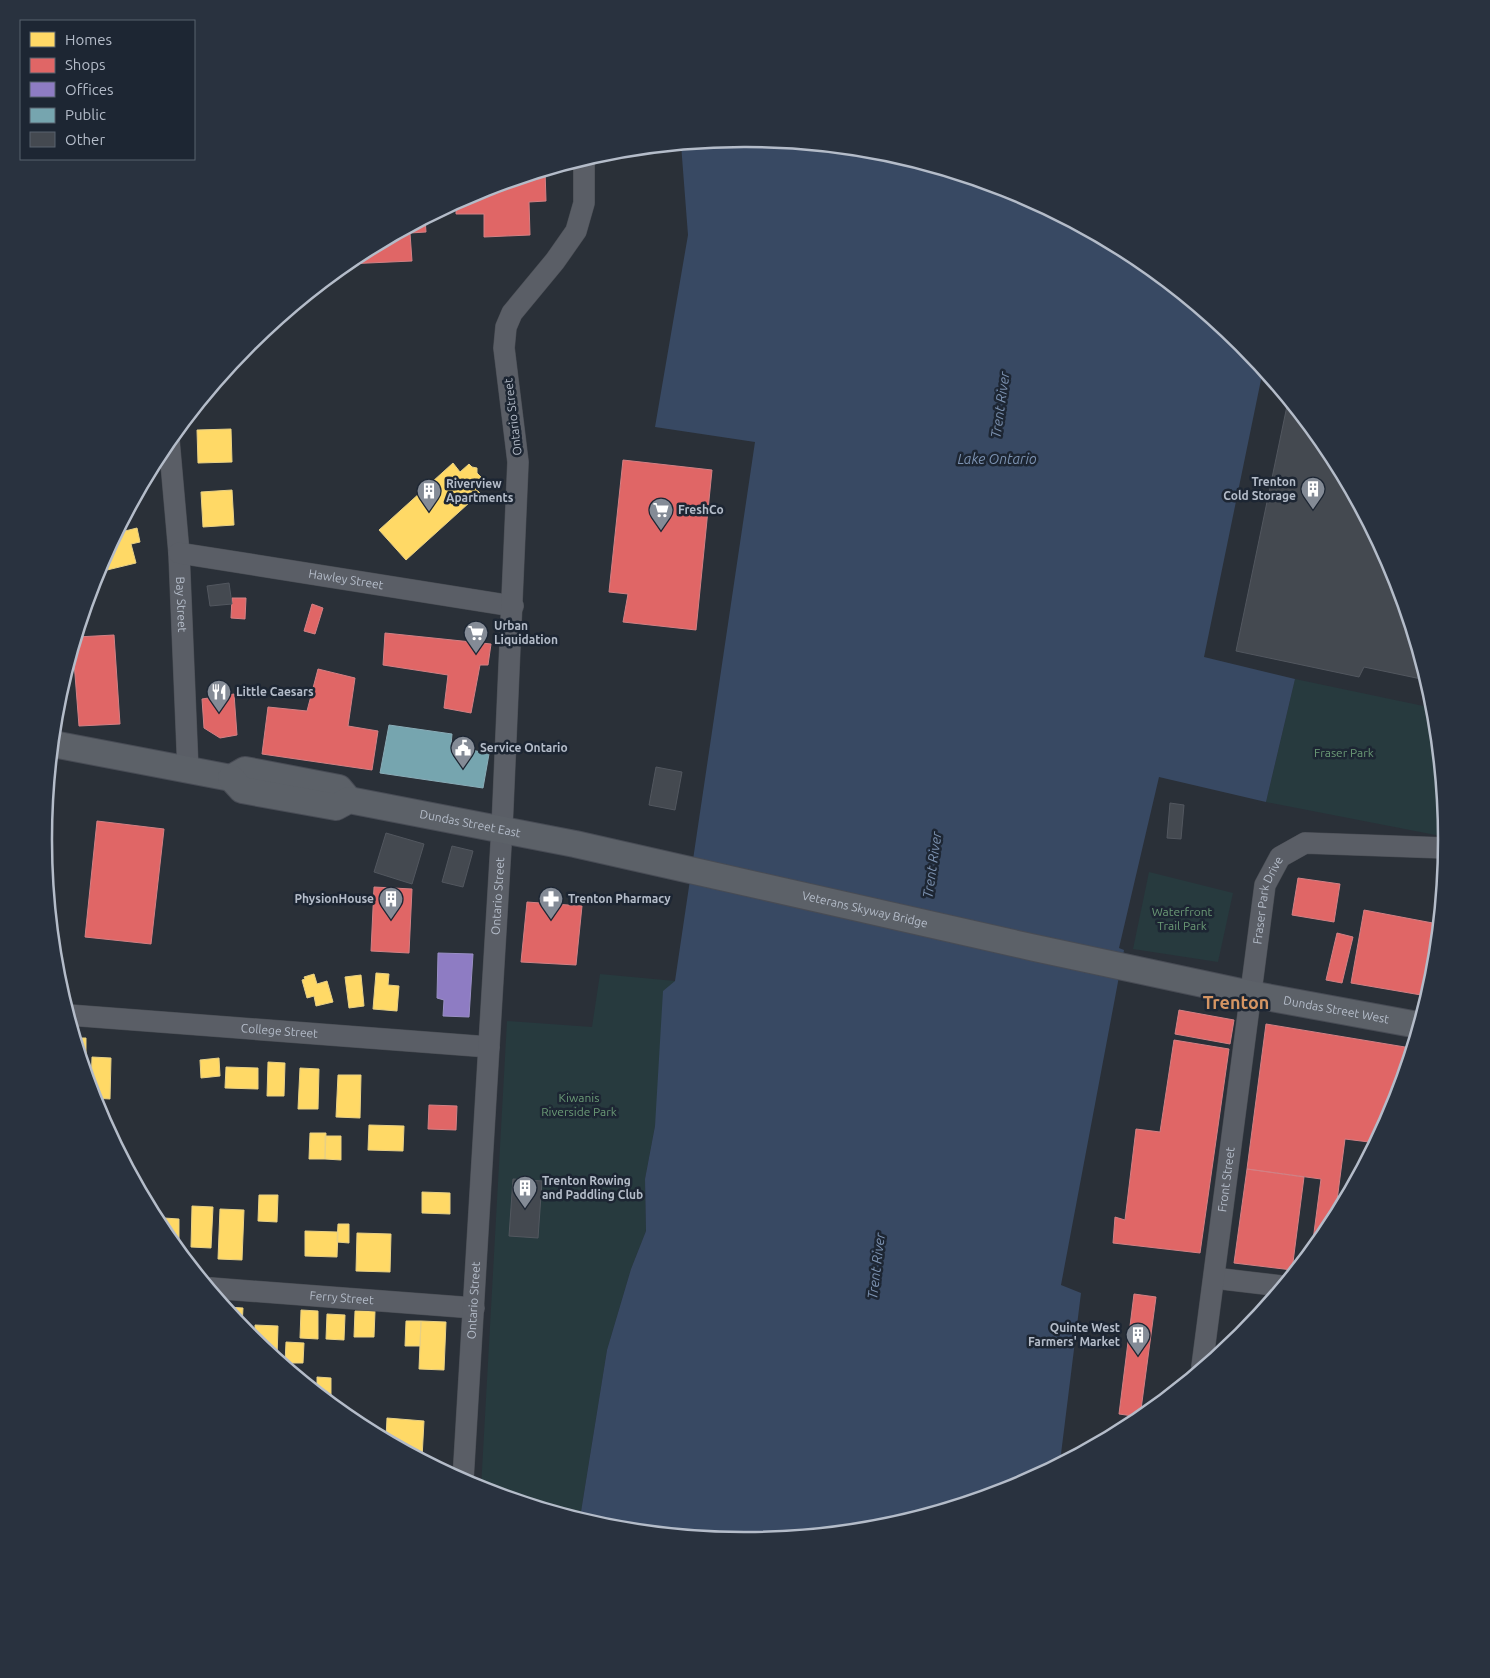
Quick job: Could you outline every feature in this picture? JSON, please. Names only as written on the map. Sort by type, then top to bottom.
[{"type":"main road","name":"Dundas Street East","points":[[59,745],[231,778],[245,770],[339,788],[349,800],[502,828],[592,848]]},
{"type":"main road","name":"Veterans Skyway Bridge","points":[[592,848],[1139,970]]},
{"type":"main road","name":"Dundas Street West","points":[[1139,970],[1250,994],[1412,1024]]},
{"type":"street","name":"Ontario Street","points":[[464,1471],[502,828],[513,606],[518,462],[504,348],[506,327],[512,313],[555,261],[576,231],[584,203],[584,166]]},
{"type":"street","name":"Bay Street","points":[[171,451],[179,553],[188,770]]},
{"type":"street","name":"Hawley Street","points":[[179,553],[513,606]]},
{"type":"street","name":"Fraser Park Drive","points":[[1250,994],[1265,885],[1280,856],[1305,843],[1438,848]]},
{"type":"street","name":"Front Street","points":[[1203,1359],[1250,994]]},
{"type":"street","name":"College Street","points":[[75,1015],[489,1047]]},
{"type":"street","points":[[1214,1278],[1275,1285]]},
{"type":"street","name":"Ferry Street","points":[[218,1289],[474,1308]]},
{"type":"green space","name":"Fraser Park","points":[[1295,679],[1424,706],[1432,749],[1438,835],[1266,802]]},
{"type":"green space","name":"Waterfront Trail Park","points":[[1149,872],[1233,893],[1218,962],[1133,949]]},
{"type":"green space","name":"Kiwanis Riverside Park","points":[[600,974],[675,981],[655,1126],[645,1179],[646,1231],[631,1269],[607,1350],[581,1511],[522,1495],[481,1480],[507,1021],[592,1027]]},
{"type":"water","name":"Lake Ontario","points":[[745,147],[790,148],[835,152],[924,170],[968,183],[1010,199],[1091,239],[1130,263],[1202,318],[1262,377],[1204,657],[1295,679],[1266,802],[1159,777],[1119,948],[1124,950],[1061,1285],[1081,1293],[1061,1455],[1010,1479],[968,1495],[924,1508],[835,1526],[745,1532],[700,1530],[655,1526],[581,1511],[607,1350],[631,1269],[646,1231],[645,1179],[655,1126],[663,991],[675,981],[755,442],[655,427],[688,235],[681,150]]},
{"type":"building: Homes","points":[[231,429],[232,462],[198,463],[197,430]]},
{"type":"building: Homes","name":"Riverview Apartments","points":[[453,463],[460,472],[469,464],[477,468],[477,473],[481,477],[472,485],[480,493],[406,560],[379,530]]},
{"type":"building: Homes","points":[[232,490],[234,525],[203,527],[201,492]]},
{"type":"building: Homes","points":[[137,528],[140,542],[131,544],[136,563],[107,570],[107,570],[125,531]]},
{"type":"building: Homes","points":[[376,973],[389,974],[388,985],[399,986],[397,1011],[373,1009]]},
{"type":"building: Homes","points":[[314,974],[317,984],[327,981],[333,1002],[316,1006],[314,996],[307,998],[302,980],[305,979],[304,977]]},
{"type":"building: Homes","points":[[361,975],[364,1006],[349,1008],[345,977]]},
{"type":"building: Homes","points":[[82,1038],[86,1038],[86,1052]]},
{"type":"building: Homes","points":[[92,1057],[111,1058],[110,1099],[103,1099],[92,1069]]},
{"type":"building: Homes","points":[[219,1058],[220,1076],[201,1078],[200,1060]]},
{"type":"building: Homes","points":[[268,1062],[285,1063],[284,1096],[267,1096]]},
{"type":"building: Homes","points":[[226,1067],[258,1068],[258,1089],[225,1088]]},
{"type":"building: Homes","points":[[300,1068],[319,1069],[318,1109],[298,1109]]},
{"type":"building: Homes","points":[[338,1075],[361,1075],[360,1118],[336,1117]]},
{"type":"building: Homes","points":[[369,1125],[404,1126],[403,1151],[368,1150]]},
{"type":"building: Homes","points":[[310,1133],[326,1133],[325,1159],[309,1159]]},
{"type":"building: Homes","points":[[325,1136],[341,1136],[341,1160],[325,1159]]},
{"type":"building: Homes","points":[[422,1192],[450,1193],[450,1214],[422,1213]]},
{"type":"building: Homes","points":[[259,1195],[278,1195],[277,1222],[258,1221]]},
{"type":"building: Homes","points":[[192,1206],[213,1207],[211,1248],[191,1247]]},
{"type":"building: Homes","points":[[220,1209],[244,1210],[242,1260],[218,1259]]},
{"type":"building: Homes","points":[[165,1218],[179,1219],[179,1238]]},
{"type":"building: Homes","points":[[338,1224],[349,1224],[349,1243],[337,1242]]},
{"type":"building: Homes","points":[[305,1231],[338,1232],[337,1257],[305,1256]]},
{"type":"building: Homes","points":[[357,1233],[391,1234],[390,1272],[356,1271]]},
{"type":"building: Homes","points":[[235,1307],[243,1308],[243,1316]]},
{"type":"building: Homes","points":[[301,1310],[318,1311],[318,1339],[300,1338]]},
{"type":"building: Homes","points":[[355,1311],[375,1311],[374,1337],[354,1337]]},
{"type":"building: Homes","points":[[327,1314],[345,1315],[344,1340],[326,1339]]},
{"type":"building: Homes","points":[[406,1321],[421,1321],[420,1346],[405,1346]]},
{"type":"building: Homes","points":[[421,1321],[446,1322],[444,1370],[419,1369]]},
{"type":"building: Homes","points":[[255,1325],[278,1326],[277,1350],[255,1329]]},
{"type":"building: Homes","points":[[286,1342],[304,1343],[303,1363],[292,1363],[285,1357]]},
{"type":"building: Homes","points":[[317,1377],[331,1378],[331,1394],[323,1388],[317,1383]]},
{"type":"building: Homes","points":[[387,1418],[424,1421],[422,1451],[399,1439],[386,1431]]},
{"type":"building: Shops","points":[[545,176],[546,201],[529,202],[530,235],[484,237],[484,214],[456,214],[456,210],[480,199]]},
{"type":"building: Shops","points":[[425,225],[426,232],[410,233]]},
{"type":"building: Shops","points":[[410,233],[412,261],[359,263]]},
{"type":"building: Shops","name":"FreshCo","points":[[623,460],[712,470],[696,630],[623,622],[628,594],[609,592]]},
{"type":"building: Shops","points":[[232,598],[246,598],[245,619],[231,618]]},
{"type":"building: Shops","points":[[312,604],[323,608],[315,634],[304,631]]},
{"type":"building: Shops","points":[[385,633],[491,644],[488,665],[480,665],[471,713],[444,708],[448,675],[383,665]]},
{"type":"building: Shops","points":[[114,635],[120,724],[79,726],[74,667],[83,637]]},
{"type":"building: Shops","points":[[318,669],[355,678],[348,726],[378,731],[372,770],[262,754],[268,707],[307,711]]},
{"type":"building: Shops","name":"Little Caesars","points":[[234,694],[237,735],[220,738],[204,728],[202,699]]},
{"type":"building: Shops","points":[[97,821],[164,829],[151,944],[85,937]]},
{"type":"building: Shops","points":[[1298,878],[1340,884],[1334,922],[1292,915]]},
{"type":"building: Shops","name":"PhysionHouse","points":[[374,887],[412,889],[409,953],[371,951]]},
{"type":"building: Shops","points":[[527,902],[582,906],[576,965],[521,962]]},
{"type":"building: Shops","points":[[1364,910],[1433,923],[1419,995],[1351,983]]},
{"type":"building: Shops","points":[[1337,933],[1353,937],[1342,983],[1326,980]]},
{"type":"building: Shops","points":[[1179,1010],[1234,1020],[1230,1044],[1175,1034]]},
{"type":"building: Shops","points":[[1266,1024],[1405,1047],[1385,1104],[1367,1142],[1345,1139],[1337,1197],[1314,1234],[1321,1179],[1247,1169]]},
{"type":"building: Shops","points":[[1174,1040],[1229,1049],[1200,1253],[1113,1243],[1115,1217],[1125,1220],[1136,1129],[1160,1132]]},
{"type":"building: Shops","points":[[429,1105],[457,1106],[456,1130],[428,1129]]},
{"type":"building: Shops","points":[[1247,1169],[1304,1177],[1293,1262],[1287,1269],[1234,1263]]},
{"type":"building: Shops","name":"Quinte West Farmers' Market","points":[[1134,1294],[1156,1297],[1141,1407],[1129,1415],[1119,1414]]},
{"type":"building: Offices","points":[[438,953],[473,954],[469,1017],[443,1016],[444,1000],[437,998]]},
{"type":"building: Public","points":[[389,725],[452,734],[451,745],[489,754],[483,788],[380,773]]},
{"type":"building: Other","name":"Trenton Cold Storage","points":[[1287,408],[1321,454],[1345,493],[1366,533],[1385,574],[1401,616],[1418,678],[1364,667],[1359,677],[1236,651]]},
{"type":"building: Other","points":[[229,583],[232,604],[210,606],[207,586]]},
{"type":"building: Other","points":[[656,767],[682,772],[675,810],[649,805]]},
{"type":"building: Other","points":[[1170,803],[1184,805],[1181,839],[1167,838]]},
{"type":"building: Other","points":[[386,833],[424,844],[412,884],[374,872]]},
{"type":"building: Other","points":[[452,846],[473,851],[463,887],[442,882]]},
{"type":"building: Other","name":"Trenton Rowing and Paddling Club","points":[[513,1179],[542,1181],[538,1238],[509,1236]]},
{"type":"place","name":"Trenton Cold Storage","points":[[1313,510]]},
{"type":"place","name":"Riverview Apartments","points":[[429,512]]},
{"type":"place","name":"FreshCo","points":[[661,531]]},
{"type":"place","name":"Urban Liquidation","points":[[476,654]]},
{"type":"place","name":"Little Caesars","points":[[219,713]]},
{"type":"place","name":"Service Ontario","points":[[463,769]]},
{"type":"place","name":"PhysionHouse","points":[[391,920]]},
{"type":"place","name":"Trenton Pharmacy","points":[[551,920]]},
{"type":"place","name":"Trenton Rowing and Paddling Club","points":[[525,1209]]},
{"type":"place","name":"Quinte West Farmers' Market","points":[[1138,1356]]},
{"type":"district","name":"Trenton","points":[[1236,1003]]},
{"type":"water label","name":"Trent River","points":[[1000,405]]},
{"type":"water label","name":"Trent River","points":[[932,865]]},
{"type":"water label","name":"Trent River","points":[[876,1266]]}]
